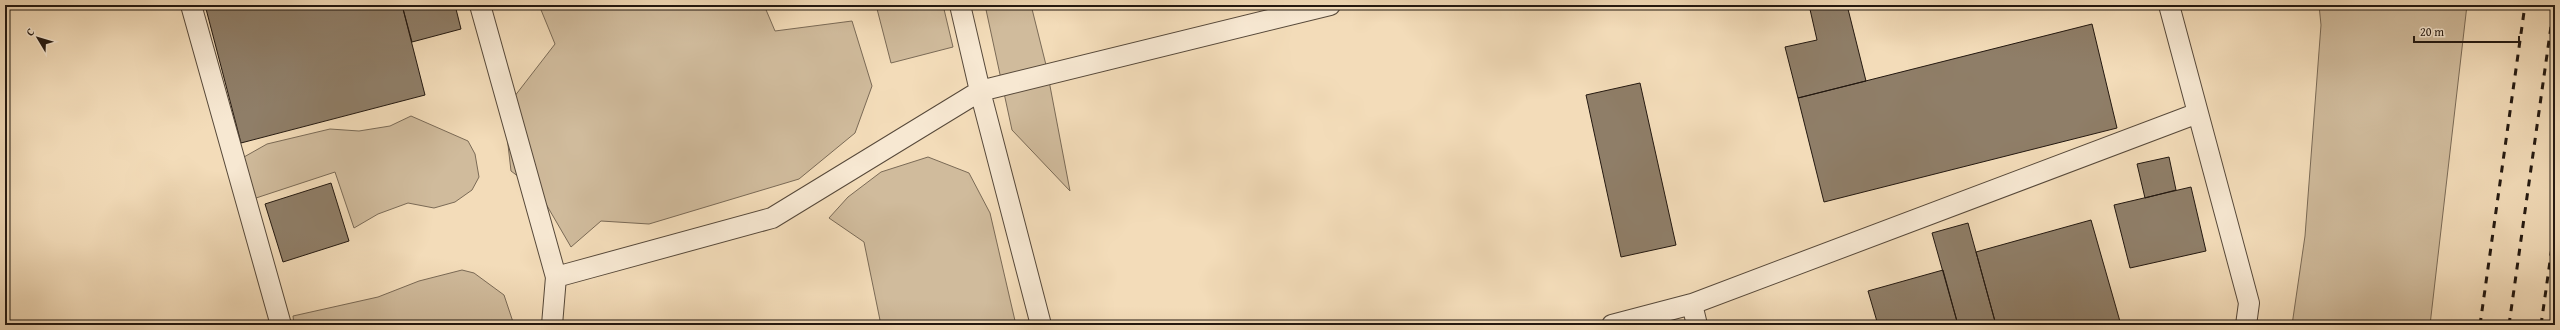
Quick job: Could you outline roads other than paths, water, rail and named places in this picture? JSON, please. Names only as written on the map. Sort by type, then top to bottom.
[{"type":"lane","points":[[191,5],[280,325]]},
{"type":"lane","points":[[480,5],[556,277],[552,325]]},
{"type":"lane","points":[[960,5],[980,91],[1042,325]]},
{"type":"lane","points":[[556,277],[772,218],[980,91],[1330,5]]},
{"type":"lane","points":[[2169,5],[2249,304],[2246,325]]},
{"type":"lane","points":[[1612,325],[1692,304],[2198,113]]},
{"type":"lane","points":[[1692,304],[1697,325]]},
{"type":"railway","points":[[2480,325],[2525,5]]},
{"type":"railway","points":[[2509,325],[2554,5]]},
{"type":"railway","points":[[2541,325],[2555,226]]}]
